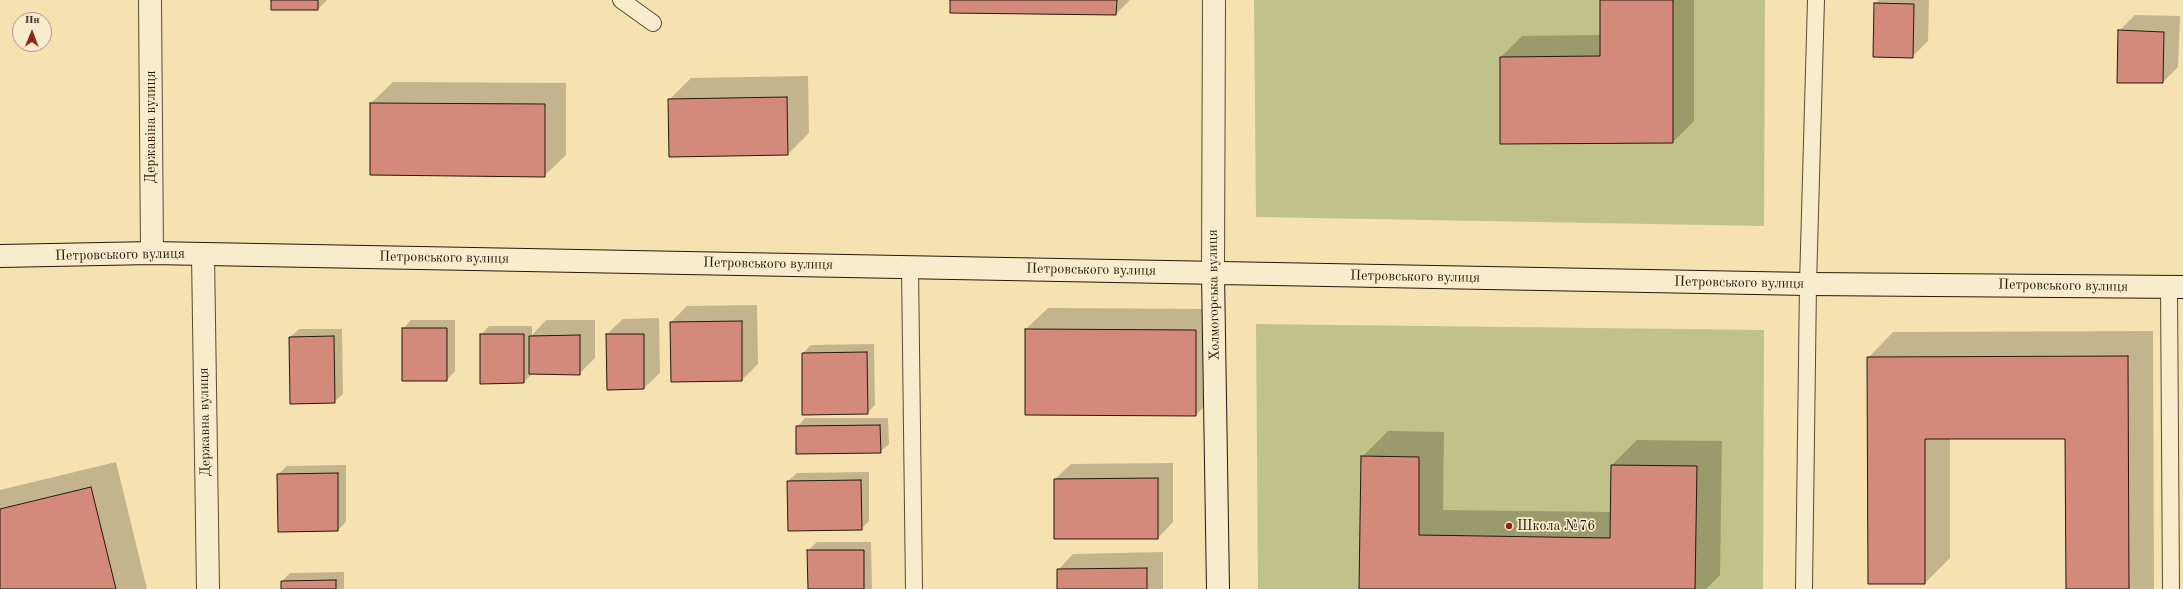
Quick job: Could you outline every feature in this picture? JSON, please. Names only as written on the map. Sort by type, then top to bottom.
[{"type":"main road","name":"Державіна вулиця","points":[[150,0],[152,253]]},
{"type":"main road","name":"Холмогорська вулиця","points":[[1214,0],[1213,273],[1218,589]]},
{"type":"main road","name":"Петровського вулиця","points":[[0,256],[152,253],[1808,284],[2176,287]]},
{"type":"main road","name":"Державна вулиця","points":[[203,254],[208,589]]},
{"type":"lane","points":[[621,0],[653,23]]},
{"type":"lane","points":[[1804,589],[1808,284],[1816,0]]},
{"type":"lane","points":[[910,267],[914,589]]},
{"type":"lane","points":[[2171,589],[2176,287]]},
{"type":"green space","points":[[1254,0],[1765,0],[1764,226],[1256,217]]},
{"type":"green space","points":[[1256,324],[1764,330],[1763,589],[1258,589]]},
{"type":"building","points":[[271,0],[318,0],[318,10],[271,10]]},
{"type":"building","points":[[950,0],[1117,0],[1116,15],[950,13]]},
{"type":"building","points":[[1600,0],[1673,0],[1673,143],[1500,144],[1500,57],[1600,56]]},
{"type":"building","points":[[1874,3],[1914,4],[1913,58],[1873,57]]},
{"type":"building","points":[[2118,30],[2164,32],[2163,83],[2117,83]]},
{"type":"building","points":[[787,97],[788,155],[669,157],[668,99]]},
{"type":"building","points":[[370,103],[545,104],[545,177],[370,175]]},
{"type":"building","points":[[742,321],[742,381],[671,382],[670,322]]},
{"type":"building","points":[[402,328],[447,328],[447,381],[402,381]]},
{"type":"building","points":[[1025,329],[1196,330],[1196,416],[1025,415]]},
{"type":"building","points":[[480,334],[524,334],[524,383],[480,384]]},
{"type":"building","points":[[606,334],[644,334],[644,389],[607,390]]},
{"type":"building","points":[[580,335],[580,375],[529,374],[529,336]]},
{"type":"building","points":[[334,336],[335,403],[290,404],[289,337]]},
{"type":"building","points":[[867,352],[868,414],[802,415],[802,353]]},
{"type":"building","points":[[2128,356],[2129,589],[2066,589],[2065,439],[1925,439],[1925,584],[1868,584],[1867,357]]},
{"type":"building","points":[[880,425],[881,453],[796,454],[796,426]]},
{"type":"building","points":[[1361,456],[1419,457],[1419,535],[1610,538],[1611,465],[1697,466],[1695,589],[1359,589]]},
{"type":"building","points":[[338,473],[338,531],[278,532],[277,474]]},
{"type":"building","points":[[1158,478],[1158,539],[1054,539],[1054,479]]},
{"type":"building","points":[[861,480],[862,530],[788,531],[787,481]]},
{"type":"building","points":[[91,487],[116,589],[0,589],[0,509]]},
{"type":"building","points":[[807,550],[864,550],[864,589],[808,589]]},
{"type":"building","points":[[1147,568],[1147,589],[1057,589],[1057,569]]},
{"type":"building","points":[[336,580],[336,589],[281,589],[281,581]]},
{"type":"place","name":"Школа №76","points":[[1509,526]]}]
